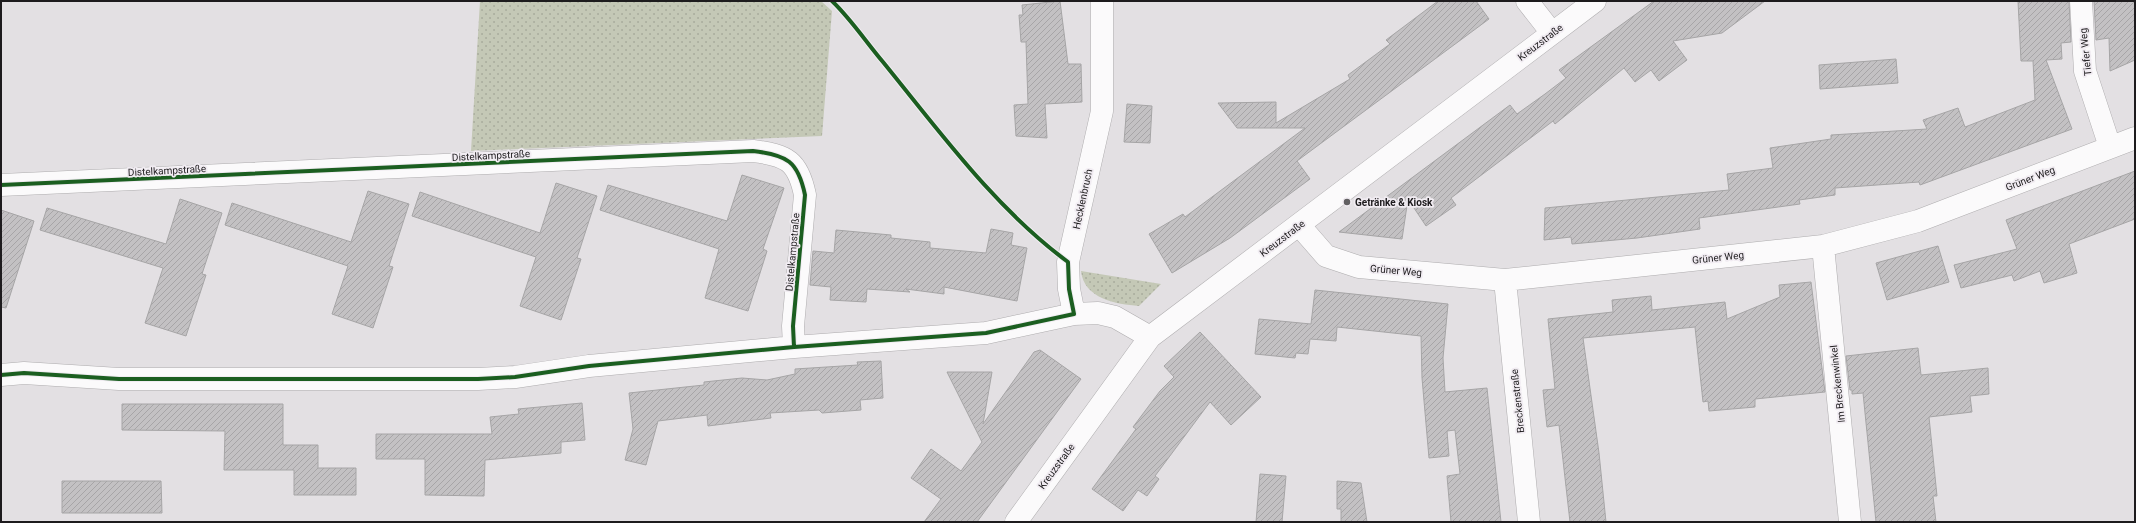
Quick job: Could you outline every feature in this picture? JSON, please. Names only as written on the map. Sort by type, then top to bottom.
[{"type":"street","name":"Hecklenbruch","points":[[1074,314],[1069,289],[1068,262],[1102,111],[1102,1]]},
{"type":"street","points":[[1527,1],[1552,33]]},
{"type":"street","name":"Kreuzstraße","points":[[1016,522],[1150,337],[1596,1]]},
{"type":"street","name":"Tiefer Weg","points":[[2081,1],[2085,71],[2110,148]]},
{"type":"street","name":"Grüner Weg","points":[[1299,225],[1326,256],[1359,267],[1505,280],[1823,246],[1918,221],[2135,138]]},
{"type":"street","name":"Distelkampstraße","points":[[1,185],[753,151],[774,154],[789,161],[801,176],[805,195],[794,326],[794,347]]},
{"type":"street","name":"Im Breckenwinkel","points":[[1823,246],[1850,522]]},
{"type":"street","name":"Breckenstraße","points":[[1505,280],[1529,522]]},
{"type":"street","points":[[1,375],[24,373],[119,378],[478,379],[515,377],[589,366],[794,347],[986,333],[1074,314],[1098,313],[1115,317],[1150,337]]},
{"type":"green space","points":[[480,1],[821,1],[832,11],[822,136],[471,151]]},
{"type":"green space","points":[[1081,271],[1161,284],[1139,306],[1121,304],[1102,298],[1095,294],[1088,288],[1083,280]]},
{"type":"building","points":[[1060,1],[1068,64],[1081,64],[1082,102],[1045,104],[1047,138],[1016,136],[1014,105],[1028,104],[1026,42],[1021,42],[1019,15],[1023,15],[1022,5]]},
{"type":"building","points":[[1438,1],[1476,1],[1489,19],[1297,161],[1310,179],[1230,238],[1172,273],[1149,234],[1183,214],[1185,217],[1305,128],[1237,128],[1218,103],[1276,102],[1276,123],[1350,79],[1348,75],[1390,44],[1386,40]]},
{"type":"building","points":[[1654,1],[1765,1],[1722,33],[1673,41],[1687,60],[1659,81],[1651,70],[1635,82],[1624,68],[1555,124],[1553,121],[1451,198],[1456,205],[1426,226],[1408,199],[1402,239],[1339,232],[1510,105],[1517,114],[1545,94],[1566,78],[1559,70]]},
{"type":"building","points":[[2018,1],[2069,1],[2071,42],[2061,43],[2062,59],[2046,60],[2072,129],[1920,185],[1919,182],[1835,188],[1835,195],[1799,200],[1800,204],[1699,218],[1700,229],[1637,238],[1572,244],[1571,237],[1544,240],[1545,208],[1729,190],[1727,174],[1773,168],[1770,148],[1831,139],[1831,135],[1927,129],[1923,120],[1958,108],[1965,127],[2035,100],[2033,61],[2021,61]]},
{"type":"building","points":[[2094,1],[2135,1],[2135,60],[2110,71],[2109,38],[2096,40]]},
{"type":"building","points":[[1896,59],[1898,83],[1820,89],[1819,65]]},
{"type":"building","points":[[1127,104],[1152,106],[1150,143],[1124,142]]},
{"type":"building","points":[[2135,171],[2135,219],[2069,244],[2077,273],[2044,283],[2040,271],[2014,281],[2012,275],[1961,288],[1954,265],[2017,249],[2006,220]]},
{"type":"building","points":[[742,175],[784,188],[763,249],[767,251],[748,311],[705,298],[719,249],[600,210],[608,185],[727,221]]},
{"type":"building","points":[[556,183],[597,196],[577,258],[581,259],[561,320],[520,306],[536,257],[412,216],[420,192],[540,233]]},
{"type":"building","points":[[368,191],[409,204],[389,266],[393,267],[373,328],[332,314],[348,266],[225,225],[232,203],[351,242]]},
{"type":"building","points":[[180,199],[222,213],[202,274],[206,275],[186,336],[145,323],[163,268],[40,230],[47,208],[166,244]]},
{"type":"building","points":[[1,210],[34,221],[6,308],[1,307]]},
{"type":"building","points":[[991,229],[1013,233],[1011,245],[1027,248],[1017,301],[944,287],[944,294],[906,289],[910,292],[867,289],[866,302],[830,300],[831,287],[810,285],[813,251],[834,253],[836,230],[891,235],[891,238],[930,242],[930,248],[986,253]]},
{"type":"building","points":[[1938,246],[1949,282],[1887,300],[1876,263]]},
{"type":"building","points":[[1811,282],[1825,392],[1755,399],[1755,407],[1709,411],[1708,401],[1703,402],[1695,327],[1583,338],[1599,453],[1606,522],[1570,522],[1559,425],[1547,427],[1543,390],[1555,389],[1548,319],[1613,312],[1612,300],[1651,296],[1652,310],[1725,302],[1727,319],[1780,297],[1779,285]]},
{"type":"building","points":[[1315,290],[1448,304],[1443,358],[1445,392],[1487,388],[1501,522],[1451,522],[1447,476],[1460,474],[1455,430],[1447,431],[1449,456],[1429,458],[1422,378],[1421,336],[1337,327],[1336,341],[1310,339],[1308,354],[1296,353],[1295,358],[1255,354],[1259,319],[1311,324]]},
{"type":"building","points":[[1200,332],[1261,397],[1231,425],[1210,402],[1155,476],[1159,479],[1147,496],[1138,490],[1123,511],[1092,489],[1136,429],[1133,427],[1160,391],[1174,377],[1164,366]]},
{"type":"building","points":[[1918,348],[1921,375],[1988,368],[1989,394],[1970,396],[1972,412],[1929,417],[1937,496],[1933,496],[1936,522],[1876,522],[1863,393],[1852,394],[1852,390],[1850,390],[1846,356]]},
{"type":"building","points":[[1040,350],[1081,379],[977,522],[924,522],[941,499],[911,478],[931,449],[961,471],[982,442],[947,372],[992,372],[983,424],[1034,352]]},
{"type":"building","points":[[881,361],[883,398],[860,400],[861,410],[822,413],[819,410],[770,413],[771,418],[708,426],[707,415],[658,421],[646,465],[625,460],[633,429],[629,393],[704,385],[704,382],[742,378],[767,380],[795,374],[795,369],[858,365],[857,362]]},
{"type":"building","points":[[582,403],[585,440],[561,442],[561,453],[485,460],[484,496],[425,495],[425,459],[376,459],[376,434],[492,434],[490,417],[519,414],[518,409]]},
{"type":"building","points":[[122,404],[283,404],[283,445],[318,445],[318,468],[356,468],[356,495],[294,495],[294,470],[224,470],[225,431],[122,430]]},
{"type":"building","points":[[1260,474],[1286,476],[1282,522],[1256,522]]},
{"type":"building","points":[[62,481],[161,481],[162,513],[62,513]]},
{"type":"building","points":[[1337,481],[1361,483],[1367,522],[1341,522],[1341,509],[1337,509]]},
{"type":"cycle path","points":[[1,375],[24,373],[119,379],[478,379],[515,377],[589,366],[794,347],[986,333],[1074,314],[1069,289],[1068,262],[1041,241],[992,193],[947,142],[852,23],[832,1]]},
{"type":"cycle path","points":[[1,185],[753,151],[765,153],[783,158],[794,167],[799,174],[805,195],[793,326],[794,347]]},
{"type":"place","name":"Getränke & Kiosk","points":[[1347,202]]}]
